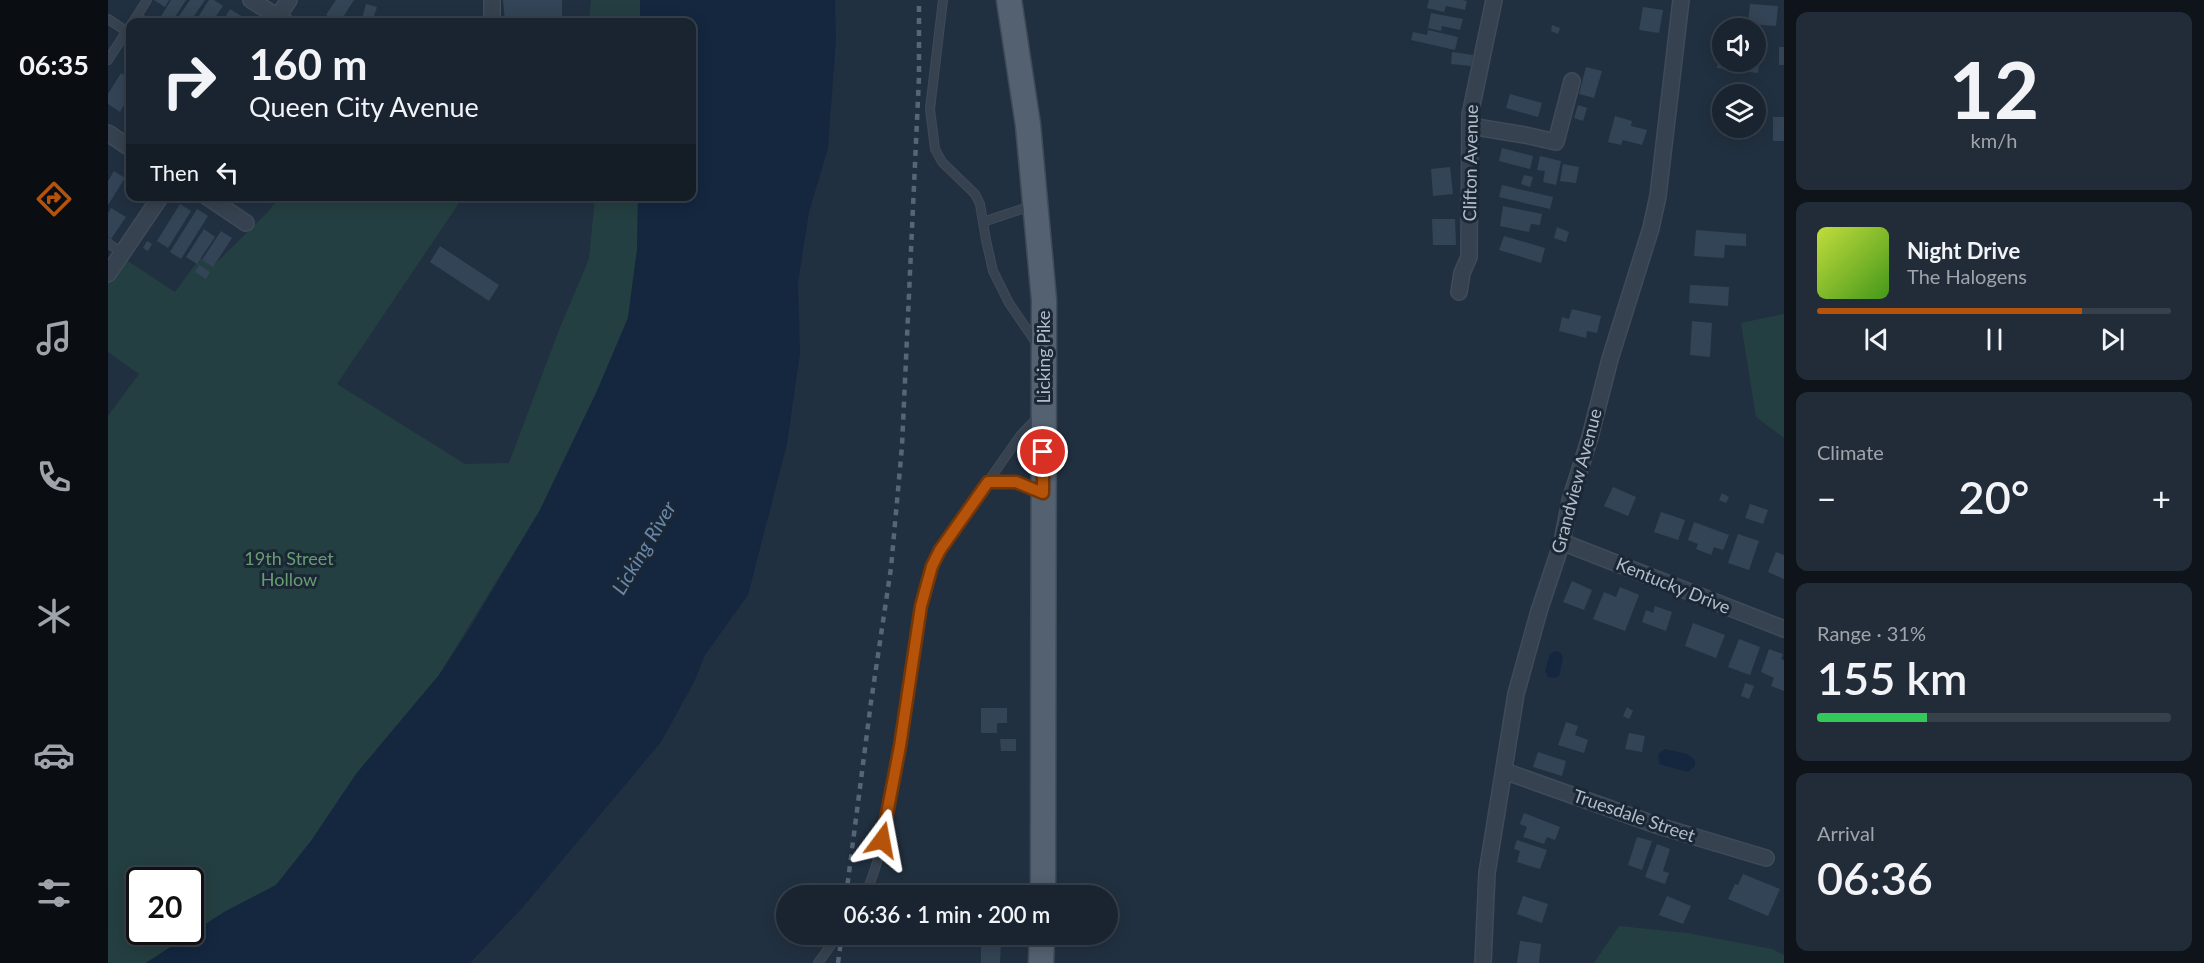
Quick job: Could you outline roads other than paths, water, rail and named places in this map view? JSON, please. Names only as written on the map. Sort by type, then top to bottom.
[{"type":"main road","name":"Licking Pike","points":[[1009,0],[1028,124],[1044,300],[1045,641],[1042,885]]},
{"type":"main road","points":[[1041,963],[1042,945]]},
{"type":"street","points":[[251,0],[275,18]]},
{"type":"street","points":[[280,18],[289,0]]},
{"type":"street","points":[[492,0],[492,18]]},
{"type":"street","name":"Clifton Avenue","points":[[1459,292],[1462,273],[1468,257],[1472,98],[1494,0]]},
{"type":"street","name":"Grandview Avenue","points":[[1483,963],[1487,873],[1516,694],[1539,611],[1562,542],[1570,501],[1590,437],[1610,359],[1651,228],[1658,196],[1681,0]]},
{"type":"street","points":[[1470,126],[1556,142],[1572,81]]},
{"type":"street","points":[[108,133],[126,145]]},
{"type":"street","points":[[108,274],[158,201]]},
{"type":"street","points":[[213,201],[246,223]]},
{"type":"street","name":"Kentucky Drive","points":[[1562,542],[1784,629]]},
{"type":"street","name":"Truesdale Street","points":[[1504,771],[1659,826],[1766,858]]},
{"type":"lane","points":[[136,18],[147,0]]},
{"type":"lane","points":[[943,0],[930,109],[934,149],[942,162],[975,194],[980,204],[993,271],[1009,303],[1043,352]]},
{"type":"lane","points":[[108,19],[126,26]]},
{"type":"lane","points":[[108,60],[126,34]]},
{"type":"lane","points":[[983,222],[1035,204]]},
{"type":"lane","points":[[108,243],[122,253]]},
{"type":"lane","points":[[868,885],[875,867],[888,813],[921,606],[932,566],[940,550],[1020,436],[1043,411]]},
{"type":"lane","points":[[988,482],[1016,482],[1043,493]]},
{"type":"lane","points":[[818,963],[831,945]]},
{"type":"water","name":"Licking River","points":[[640,0],[835,0],[836,39],[828,148],[809,212],[798,283],[800,353],[787,444],[748,595],[705,655],[694,682],[661,742],[523,907],[470,963],[146,963],[174,945],[204,945],[204,925],[276,885],[311,841],[356,774],[439,675],[470,628],[540,510],[597,391],[628,318],[637,250],[638,201],[696,201],[696,18],[640,18]]},
{"type":"water","points":[[1555,651],[1560,652],[1563,658],[1559,676],[1554,678],[1548,677],[1545,671],[1550,654]]},
{"type":"water","points":[[1665,749],[1687,754],[1695,760],[1695,766],[1688,772],[1659,764],[1658,754]]},
{"type":"railway","points":[[847,885],[891,568],[902,446],[919,77],[919,0]]},
{"type":"railway","points":[[838,963],[840,945]]},
{"type":"park label","name":"19th Street Hollow","points":[[289,569]]}]
